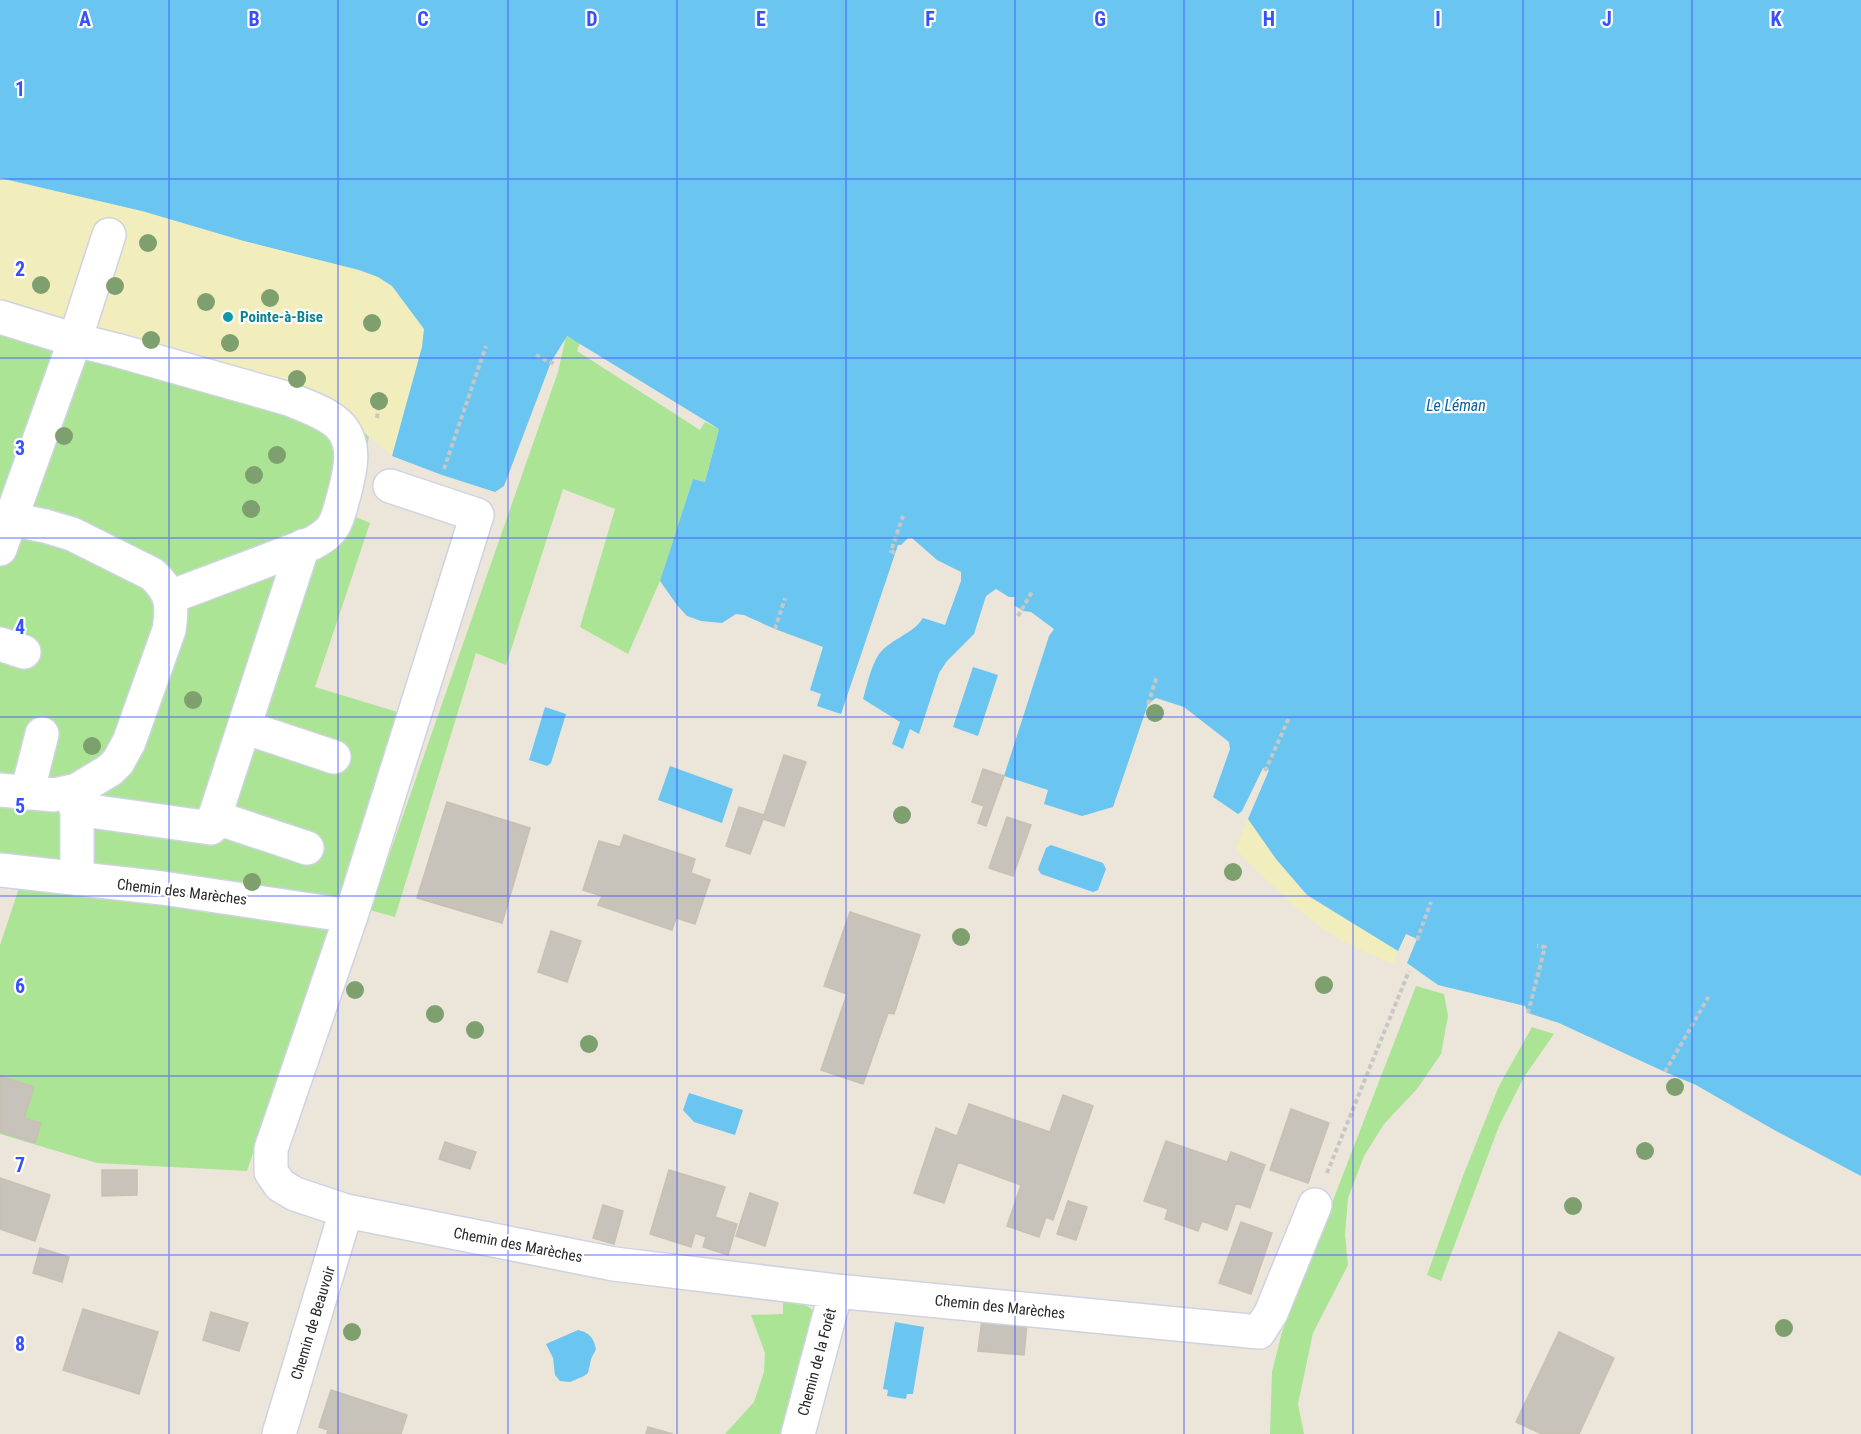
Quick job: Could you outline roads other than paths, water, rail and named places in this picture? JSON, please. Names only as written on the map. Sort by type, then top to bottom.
[{"type":"street","points":[[0,549],[6,518],[75,340],[109,235]]},
{"type":"street","points":[[0,316],[75,340],[289,399],[316,411],[338,425],[344,433],[351,454],[351,467],[340,510],[333,526],[325,536],[170,597]]},
{"type":"street","points":[[351,916],[477,515],[390,486]]},
{"type":"street","points":[[6,518],[72,534],[152,574],[162,583],[170,597],[172,611],[169,630],[129,742],[110,770],[76,800],[77,879]]},
{"type":"street","points":[[42,734],[14,791],[54,795],[211,828],[303,546]]},
{"type":"street","points":[[244,727],[334,757]]},
{"type":"street","points":[[214,817],[307,848]]},
{"type":"street","name":"Chemin des Marèches","points":[[0,870],[174,890],[351,916],[271,1149],[271,1172],[280,1185],[295,1194],[346,1211],[614,1264],[836,1291],[1259,1332],[1271,1313],[1314,1205]]},
{"type":"street","name":"Chemin de Beauvoir","points":[[279,1434],[346,1211]]},
{"type":"street","name":"Chemin de la Forêt","points":[[798,1434],[836,1291]]},
{"type":"water","name":"Le Léman","points":[[0,0],[1861,0],[1861,1176],[1696,1085],[1559,1023],[1528,1013],[1525,1006],[1438,985],[1407,963],[1417,939],[1406,934],[1398,951],[1307,895],[1276,859],[1248,819],[1269,770],[1263,768],[1242,811],[1238,814],[1213,797],[1230,749],[1229,742],[1184,707],[1156,698],[1148,704],[1113,807],[1082,816],[1044,804],[1048,790],[1004,776],[1049,636],[1054,629],[1031,612],[1023,611],[1014,605],[1015,597],[1009,597],[996,589],[986,596],[974,634],[947,661],[939,673],[919,734],[910,729],[903,749],[892,744],[900,722],[863,699],[874,664],[884,649],[914,628],[923,618],[945,625],[961,581],[961,572],[937,560],[912,538],[898,545],[841,714],[817,706],[821,694],[810,690],[823,647],[744,615],[736,614],[722,623],[701,621],[687,616],[660,581],[693,479],[705,482],[719,429],[567,336],[551,362],[504,486],[495,492],[392,456],[422,347],[424,329],[392,286],[378,277],[359,270],[244,241],[142,211],[0,178]]},
{"type":"water","points":[[973,667],[998,675],[978,736],[953,727]]},
{"type":"water","points":[[545,707],[566,714],[551,763],[547,766],[529,760]]},
{"type":"water","points":[[670,766],[733,789],[722,823],[658,800]]},
{"type":"water","points":[[1051,845],[1103,863],[1106,869],[1098,890],[1093,892],[1041,874],[1038,869],[1046,848]]},
{"type":"water","points":[[689,1093],[743,1110],[735,1135],[694,1122],[683,1110]]},
{"type":"water","points":[[895,1322],[924,1327],[913,1394],[907,1394],[906,1399],[887,1396],[888,1390],[883,1389]]},
{"type":"water","points":[[578,1330],[590,1336],[596,1349],[588,1373],[570,1382],[560,1381],[555,1375],[553,1358],[546,1344]]},
{"type":"place","name":"Pointe-à-Bise","points":[[228,317]]}]
